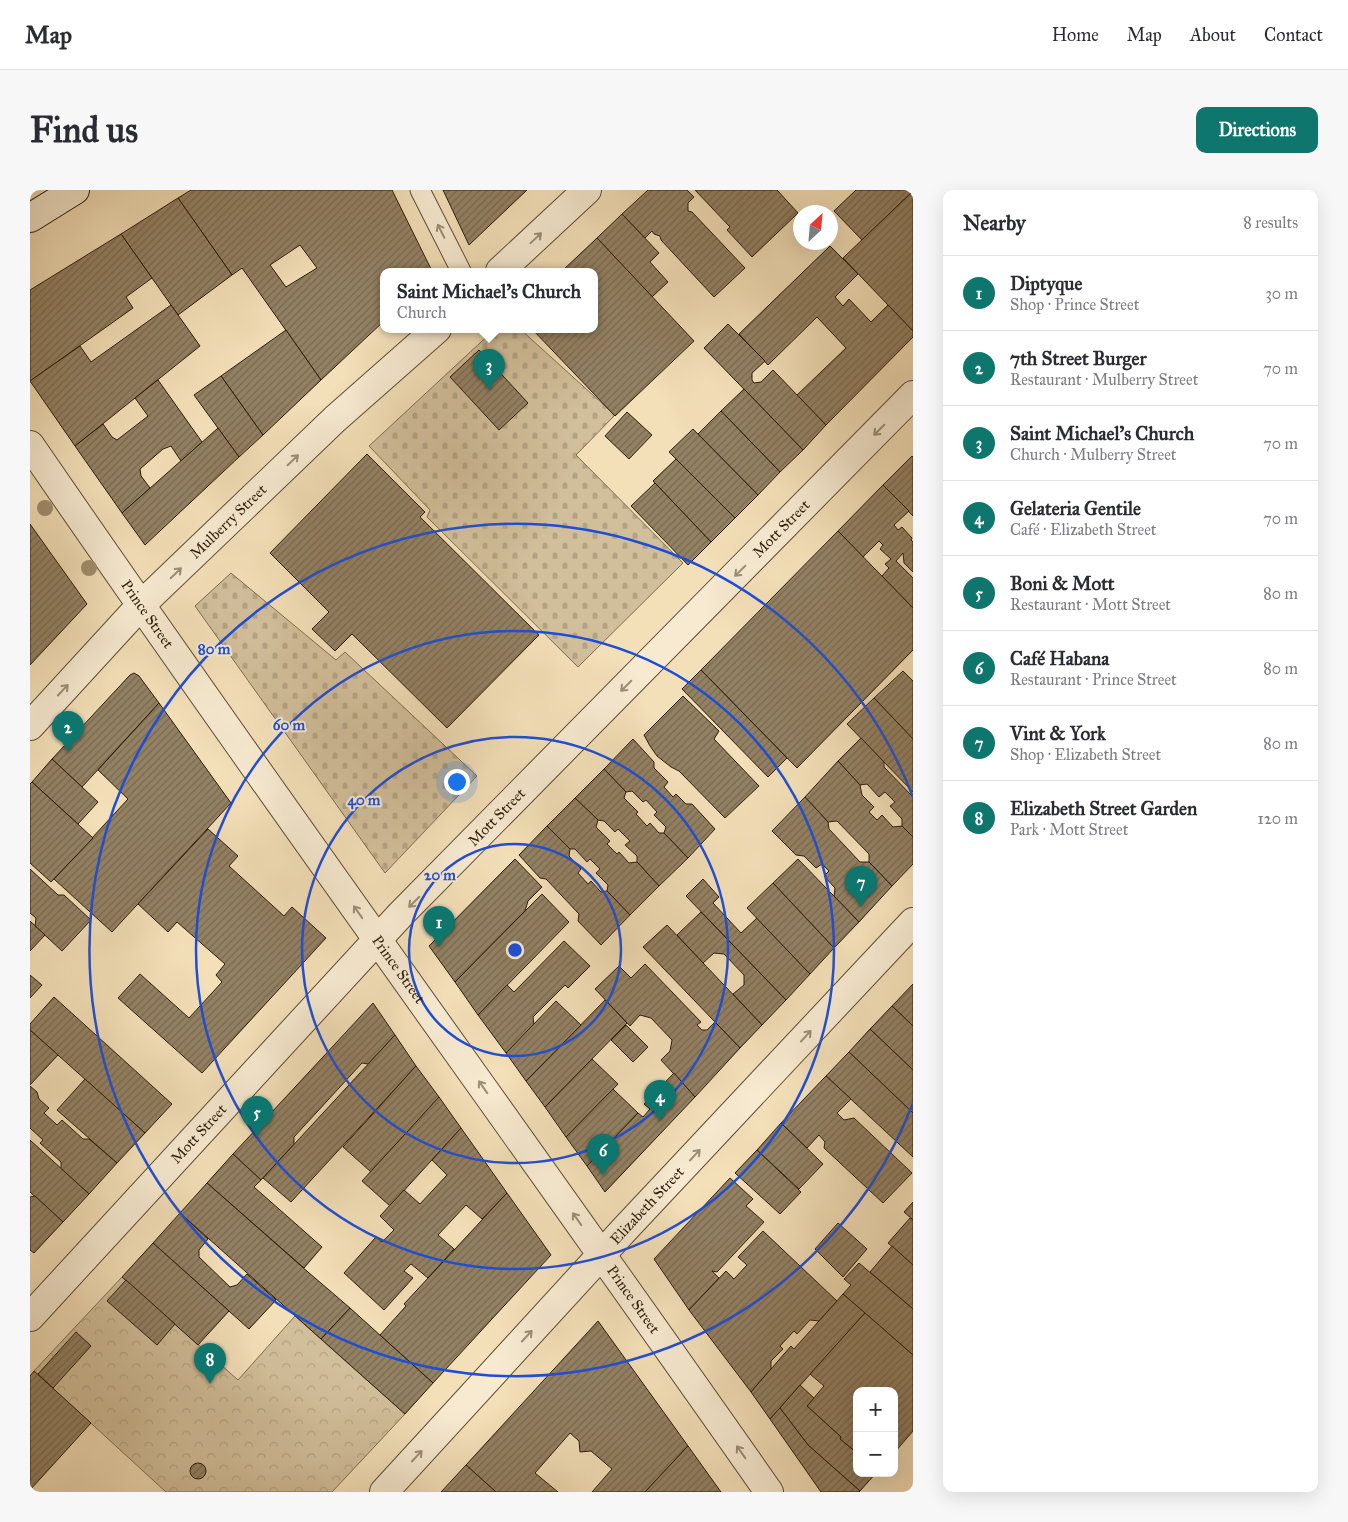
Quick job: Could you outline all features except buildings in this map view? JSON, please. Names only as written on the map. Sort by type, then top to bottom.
[{"type":"street","points":[[30,218],[75,190]]},
{"type":"street","points":[[503,268],[587,190]]},
{"type":"street","name":"Mulberry Street","points":[[30,726],[141,605],[335,419],[432,333]]},
{"type":"street","name":"Mott Street","points":[[30,1318],[378,939],[913,395]]},
{"type":"street","name":"Prince Street","points":[[30,445],[141,605],[769,1492]]},
{"type":"street","name":"Elizabeth Street","points":[[384,1492],[602,1254],[913,922]]},
{"type":"lane","points":[[420,190],[459,268]]},
{"type":"green space","points":[[491,333],[524,333],[615,415],[576,455],[683,563],[578,667],[427,517],[430,510],[369,446]]},
{"type":"green space","points":[[231,573],[336,660],[345,652],[477,776],[385,873],[195,606]]},
{"type":"green space","points":[[122,1277],[238,1380],[295,1316],[405,1414],[332,1492],[166,1492],[34,1371]]},
{"type":"place","name":"Saint Michael's Church","points":[[489,390]]},
{"type":"place","name":"7th Street Burger","points":[[68,752]]},
{"type":"place","name":"Vint & York","points":[[861,907]]},
{"type":"place","name":"Diptyque","points":[[439,947]]},
{"type":"place","name":"Gelateria Gentile","points":[[660,1121]]},
{"type":"place","name":"Boni & Mott","points":[[257,1137]]},
{"type":"place","name":"Café Habana","points":[[603,1175]]},
{"type":"place","name":"Elizabeth Street Garden","points":[[210,1384]]}]
